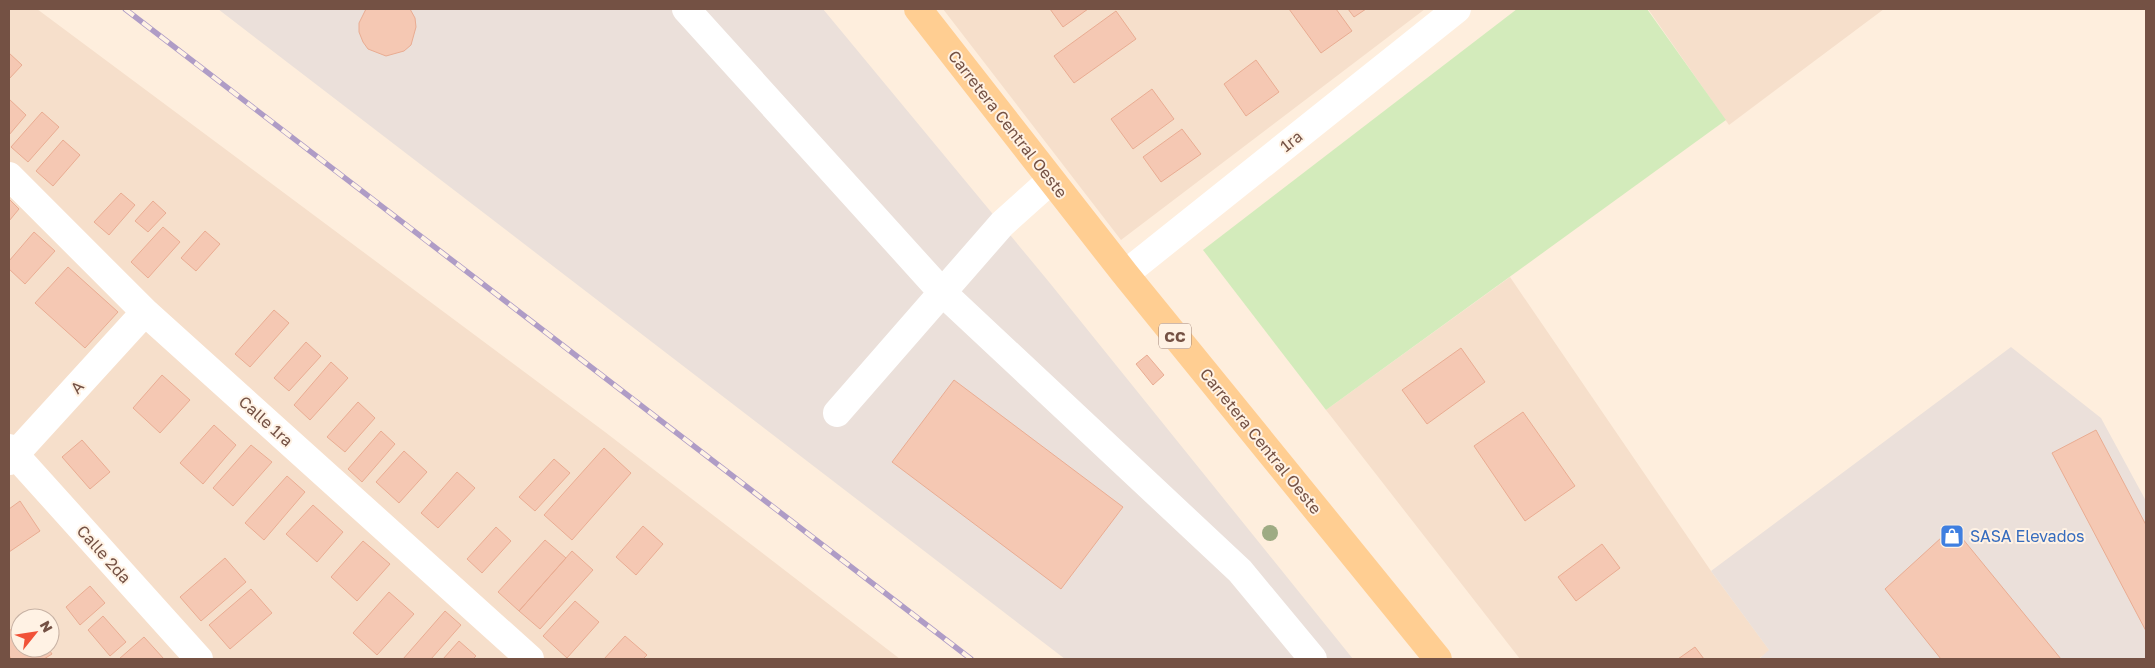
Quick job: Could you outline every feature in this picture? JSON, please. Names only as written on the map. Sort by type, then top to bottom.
[{"type":"main road","name":"Carretera Central Oeste","points":[[918,9],[1125,274],[1438,659]]},
{"type":"street","points":[[686,9],[942,292],[1240,571],[1314,659]]},
{"type":"street","name":"1ra","points":[[1125,274],[1457,9]]},
{"type":"street","name":"Calle 1ra","points":[[9,176],[145,312],[530,659]]},
{"type":"street","points":[[836,413],[1002,224],[1051,180]]},
{"type":"street","name":"A","points":[[11,455],[145,312]]},
{"type":"street","name":"Calle 2da","points":[[11,455],[199,659]]},
{"type":"shaded area","points":[[9,9],[37,9],[605,432],[900,659],[9,659]]},
{"type":"shaded area","points":[[218,9],[823,9],[1049,282],[1353,659],[1065,659]]},
{"type":"shaded area","points":[[943,9],[1425,9],[1121,240]]},
{"type":"shaded area","points":[[1648,9],[1884,9],[1729,125]]},
{"type":"shaded area","points":[[1510,277],[1711,571],[1770,651],[1758,659],[1520,659],[1326,410]]},
{"type":"shaded area","name":"SASA Elevados","points":[[2011,347],[2101,418],[2146,501],[2146,659],[1759,659],[1769,650],[1711,571]]},
{"type":"green space","points":[[1517,9],[1647,9],[1726,120],[1326,410],[1203,250]]},
{"type":"building","points":[[366,9],[410,9],[415,18],[416,27],[411,45],[404,51],[386,56],[368,49],[359,32],[359,23]]},
{"type":"building","points":[[1050,9],[1088,9],[1063,27]]},
{"type":"building","points":[[1289,9],[1336,9],[1352,31],[1321,53]]},
{"type":"building","points":[[1348,9],[1366,9],[1354,17]]},
{"type":"building","points":[[1116,11],[1136,39],[1074,83],[1054,56]]},
{"type":"building","points":[[9,53],[22,65],[9,79]]},
{"type":"building","points":[[1256,60],[1279,92],[1246,116],[1224,84]]},
{"type":"building","points":[[1152,89],[1174,119],[1133,149],[1111,119]]},
{"type":"building","points":[[9,99],[26,115],[9,135]]},
{"type":"building","points":[[42,112],[59,127],[28,162],[11,147]]},
{"type":"building","points":[[1182,129],[1201,154],[1161,182],[1143,157]]},
{"type":"building","points":[[63,140],[80,155],[53,186],[36,171]]},
{"type":"building","points":[[121,193],[135,205],[109,235],[94,222]]},
{"type":"building","points":[[9,199],[19,209],[9,221]]},
{"type":"building","points":[[153,201],[166,213],[148,232],[135,221]]},
{"type":"building","points":[[163,227],[180,242],[148,278],[131,262]]},
{"type":"building","points":[[205,231],[220,244],[196,271],[181,258]]},
{"type":"building","points":[[34,232],[55,251],[25,284],[9,269],[9,261]]},
{"type":"building","points":[[68,267],[118,312],[85,348],[35,303]]},
{"type":"building","points":[[274,310],[289,323],[250,367],[235,354]]},
{"type":"building","points":[[306,342],[321,356],[289,391],[274,378]]},
{"type":"building","points":[[1461,348],[1485,382],[1427,424],[1402,390]]},
{"type":"building","points":[[1147,355],[1164,375],[1153,385],[1136,364]]},
{"type":"building","points":[[331,362],[348,378],[310,420],[294,405]]},
{"type":"building","points":[[162,375],[190,400],[160,433],[133,408]]},
{"type":"building","points":[[954,380],[1123,507],[1061,589],[892,462]]},
{"type":"building","points":[[358,402],[375,418],[345,452],[327,437]]},
{"type":"building","points":[[1523,412],[1575,486],[1525,521],[1474,446]]},
{"type":"building","points":[[214,425],[236,445],[203,484],[180,463]]},
{"type":"building","points":[[2096,430],[2146,525],[2146,631],[2052,453]]},
{"type":"building","points":[[381,431],[395,444],[362,482],[348,469]]},
{"type":"building","points":[[82,440],[110,472],[90,489],[62,457]]},
{"type":"building","points":[[251,445],[272,462],[233,506],[213,488]]},
{"type":"building","points":[[604,448],[631,473],[572,540],[544,515]]},
{"type":"building","points":[[404,451],[427,472],[399,503],[376,482]]},
{"type":"building","points":[[554,459],[570,473],[535,511],[519,497]]},
{"type":"building","points":[[457,472],[475,488],[438,528],[421,513]]},
{"type":"building","points":[[287,476],[305,492],[264,540],[245,523]]},
{"type":"building","points":[[20,501],[40,531],[9,552],[9,509]]},
{"type":"building","points":[[313,505],[343,532],[317,562],[286,534]]},
{"type":"building","points":[[643,526],[663,544],[636,575],[616,557]]},
{"type":"building","points":[[496,527],[511,541],[482,573],[467,559]]},
{"type":"building","points":[[1953,527],[2061,659],[1941,659],[1885,589]]},
{"type":"building","points":[[545,540],[566,558],[519,611],[498,592]]},
{"type":"building","points":[[363,541],[390,564],[357,601],[331,577]]},
{"type":"building","points":[[1602,544],[1620,568],[1576,601],[1558,577]]},
{"type":"building","points":[[572,551],[593,570],[540,629],[519,611]]},
{"type":"building","points":[[225,558],[246,582],[201,621],[180,597]]},
{"type":"building","points":[[90,586],[105,603],[80,625],[66,607]]},
{"type":"building","points":[[251,589],[272,613],[230,649],[209,625]]},
{"type":"building","points":[[389,592],[414,614],[377,655],[353,633]]},
{"type":"building","points":[[575,601],[599,622],[567,658],[543,636]]},
{"type":"building","points":[[445,611],[461,625],[431,659],[403,659]]},
{"type":"building","points":[[103,616],[126,642],[110,656],[88,630]]},
{"type":"building","points":[[10,630],[10,657],[9,655]]},
{"type":"building","points":[[625,636],[647,655],[643,659],[604,659]]},
{"type":"building","points":[[144,637],[164,659],[119,659]]},
{"type":"building","points":[[459,641],[476,656],[473,659],[443,659]]},
{"type":"building","points":[[1695,647],[1704,659],[1678,659]]},
{"type":"building","points":[[10,658],[46,658],[44,659]]},
{"type":"railway","points":[[125,9],[971,659]]},
{"type":"place","name":"SASA Elevados","points":[[1952,536]]}]
